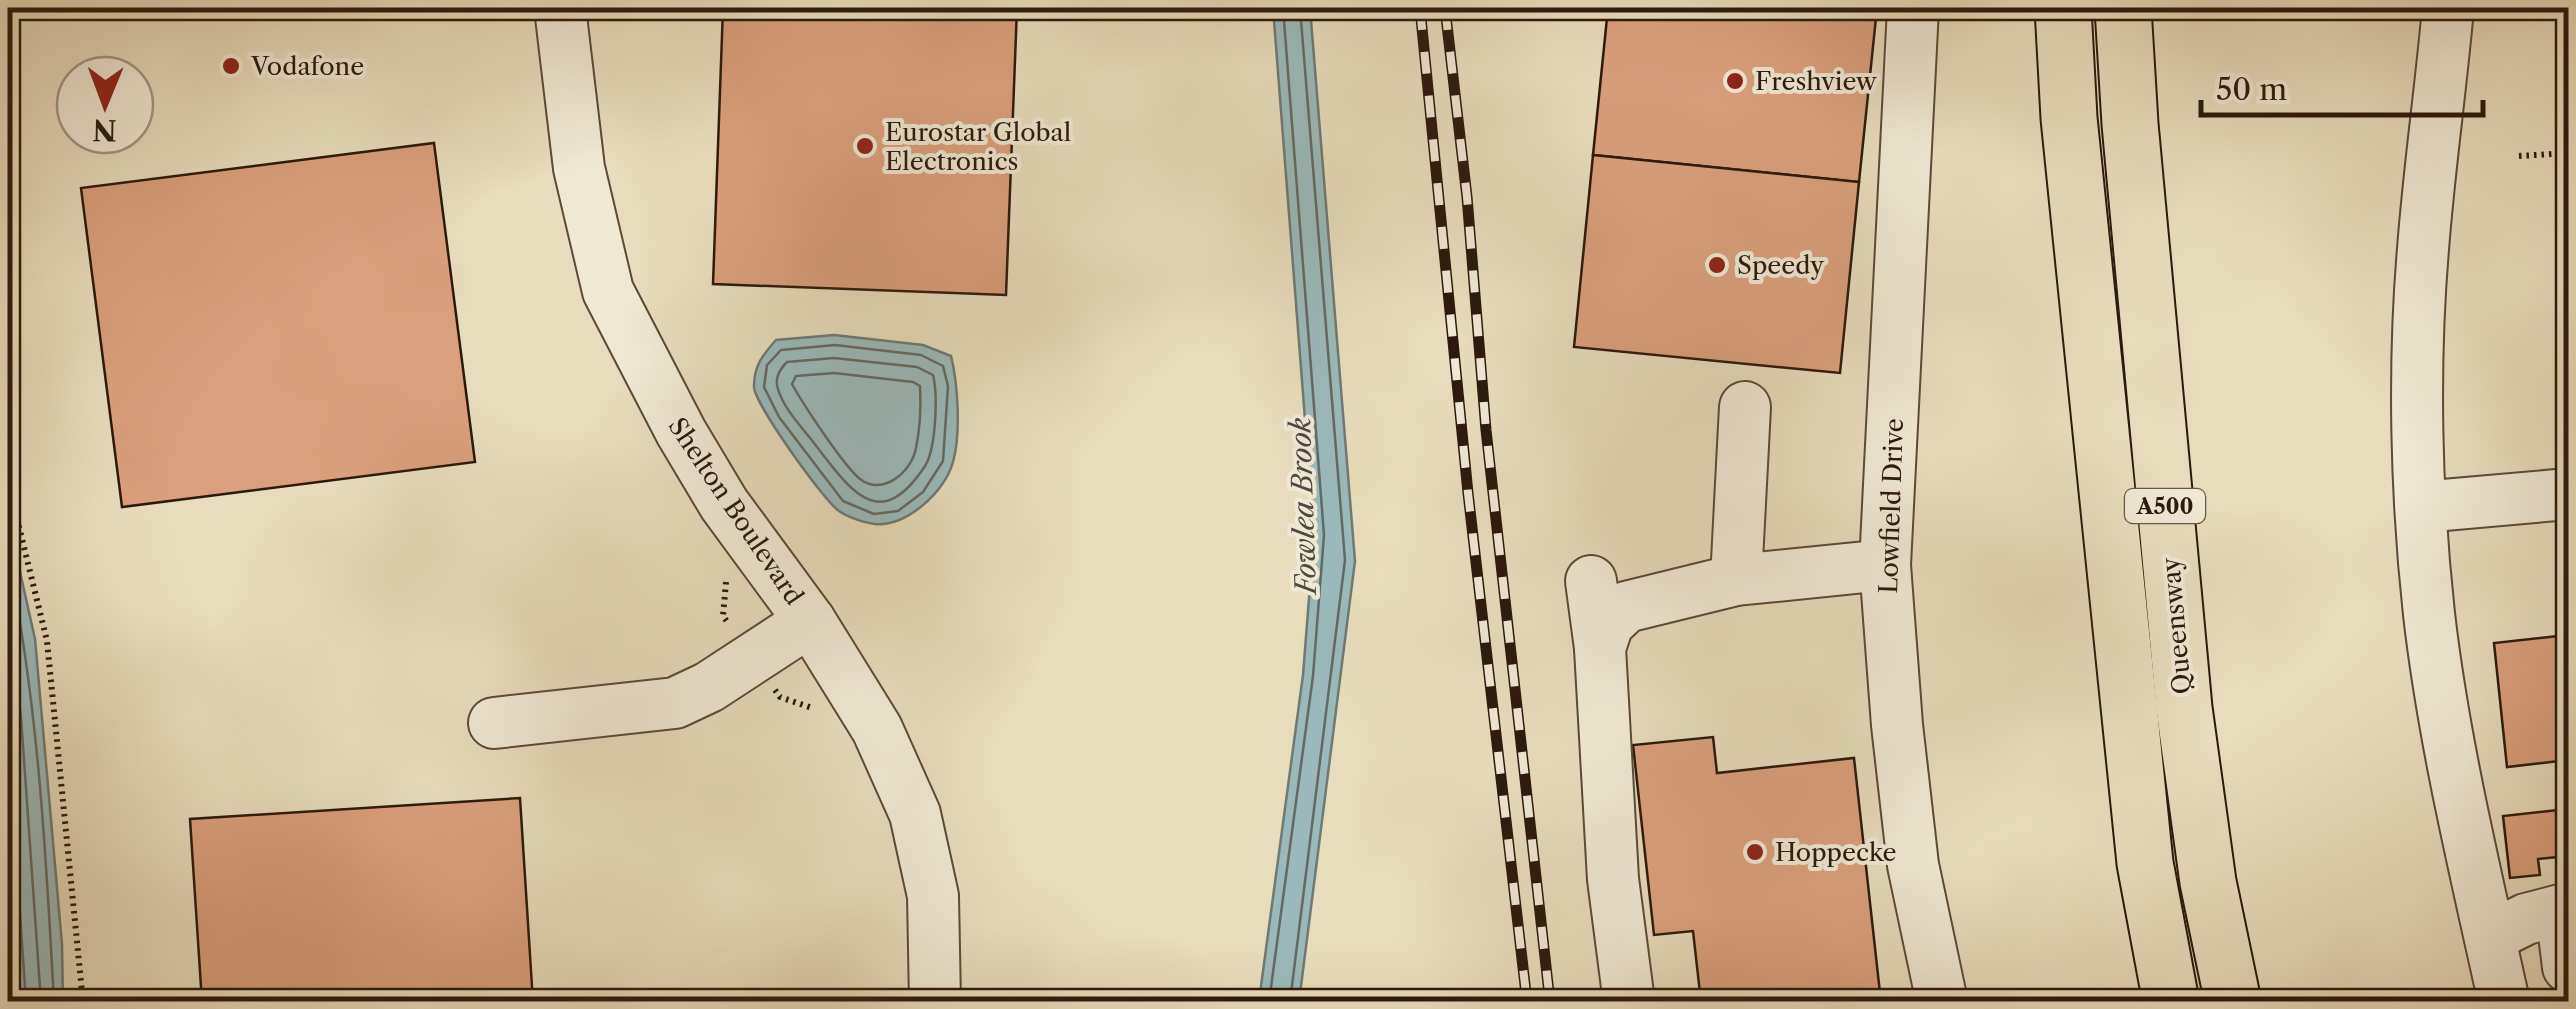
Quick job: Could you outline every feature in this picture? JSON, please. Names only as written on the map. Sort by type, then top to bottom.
[{"type":"highway","name":"A500","points":[[2063,8],[2069,118],[2145,863],[2171,1002]]},
{"type":"highway","name":"Queensway","points":[[2123,8],[2130,124],[2184,708],[2208,882],[2233,1002]]},
{"type":"highway","points":[[2107,500],[2140,1002]]},
{"type":"highway","points":[[2208,882],[2243,1002]]},
{"type":"street","name":"Shelton Boulevard","points":[[560,8],[579,168],[608,292],[680,432],[724,504],[810,622],[877,729],[915,814],[933,896],[935,1002]]},
{"type":"street","name":"Lowfield Drive","points":[[1913,8],[1885,565],[1913,864],[1942,1002]]},
{"type":"street","points":[[2448,8],[2423,251],[2418,357],[2421,508],[2429,614],[2504,1002]]},
{"type":"street","points":[[1736,580],[1744,407]]},
{"type":"street","points":[[2421,508],[2568,494]]},
{"type":"street","points":[[1600,648],[1608,624],[1626,607],[1736,580],[1885,565]]},
{"type":"street","points":[[1591,581],[1600,648],[1613,879],[1629,1002]]},
{"type":"street","points":[[494,723],[675,703],[710,687],[810,622]]},
{"type":"street","points":[[2490,937],[2526,919],[2565,909],[2568,967]]},
{"type":"path","points":[[2519,156],[2568,153]]},
{"type":"path","points":[[8,482],[47,641],[82,1002]]},
{"type":"water","points":[[1273,8],[1310,8],[1355,561],[1299,1002],[1259,1001],[1303,675],[1314,535]]},
{"type":"water","points":[[834,335],[923,345],[951,356],[958,409],[953,462],[933,496],[899,520],[875,524],[839,511],[790,451],[757,396],[754,379],[758,366],[776,340]]},
{"type":"water","points":[[8,518],[35,639],[62,944],[63,1001],[8,1001]]},
{"type":"building","name":"Eurostar Global Electronics","points":[[723,8],[1017,8],[1006,295],[713,284]]},
{"type":"building","name":"Freshview","points":[[1608,8],[1877,8],[1859,182],[1593,155]]},
{"type":"building","points":[[434,143],[475,462],[122,507],[81,188]]},
{"type":"building","name":"Speedy","points":[[1593,155],[1859,182],[1840,373],[1574,347]]},
{"type":"building","points":[[2568,635],[2568,760],[2507,767],[2494,643]]},
{"type":"building","name":"Hoppecke","points":[[1713,737],[1717,773],[1854,758],[1881,1002],[1701,1002],[1693,931],[1654,935],[1633,745]]},
{"type":"building","points":[[520,798],[533,1002],[202,1002],[190,819]]},
{"type":"building","points":[[2568,809],[2568,856],[2538,859],[2540,875],[2510,878],[2503,816]]},
{"type":"railway","points":[[1420,8],[1468,493],[1527,1002]]},
{"type":"railway","points":[[1445,8],[1467,197],[1486,430],[1550,1002]]},
{"type":"place","name":"Vodafone","points":[[231,66]]},
{"type":"place","name":"Freshview","points":[[1735,81]]},
{"type":"place","name":"Eurostar Global Electronics","points":[[865,146]]},
{"type":"place","name":"Speedy","points":[[1717,265]]},
{"type":"place","name":"Hoppecke","points":[[1755,852]]},
{"type":"water label","name":"Fowlea Brook","points":[[1303,506]]}]
